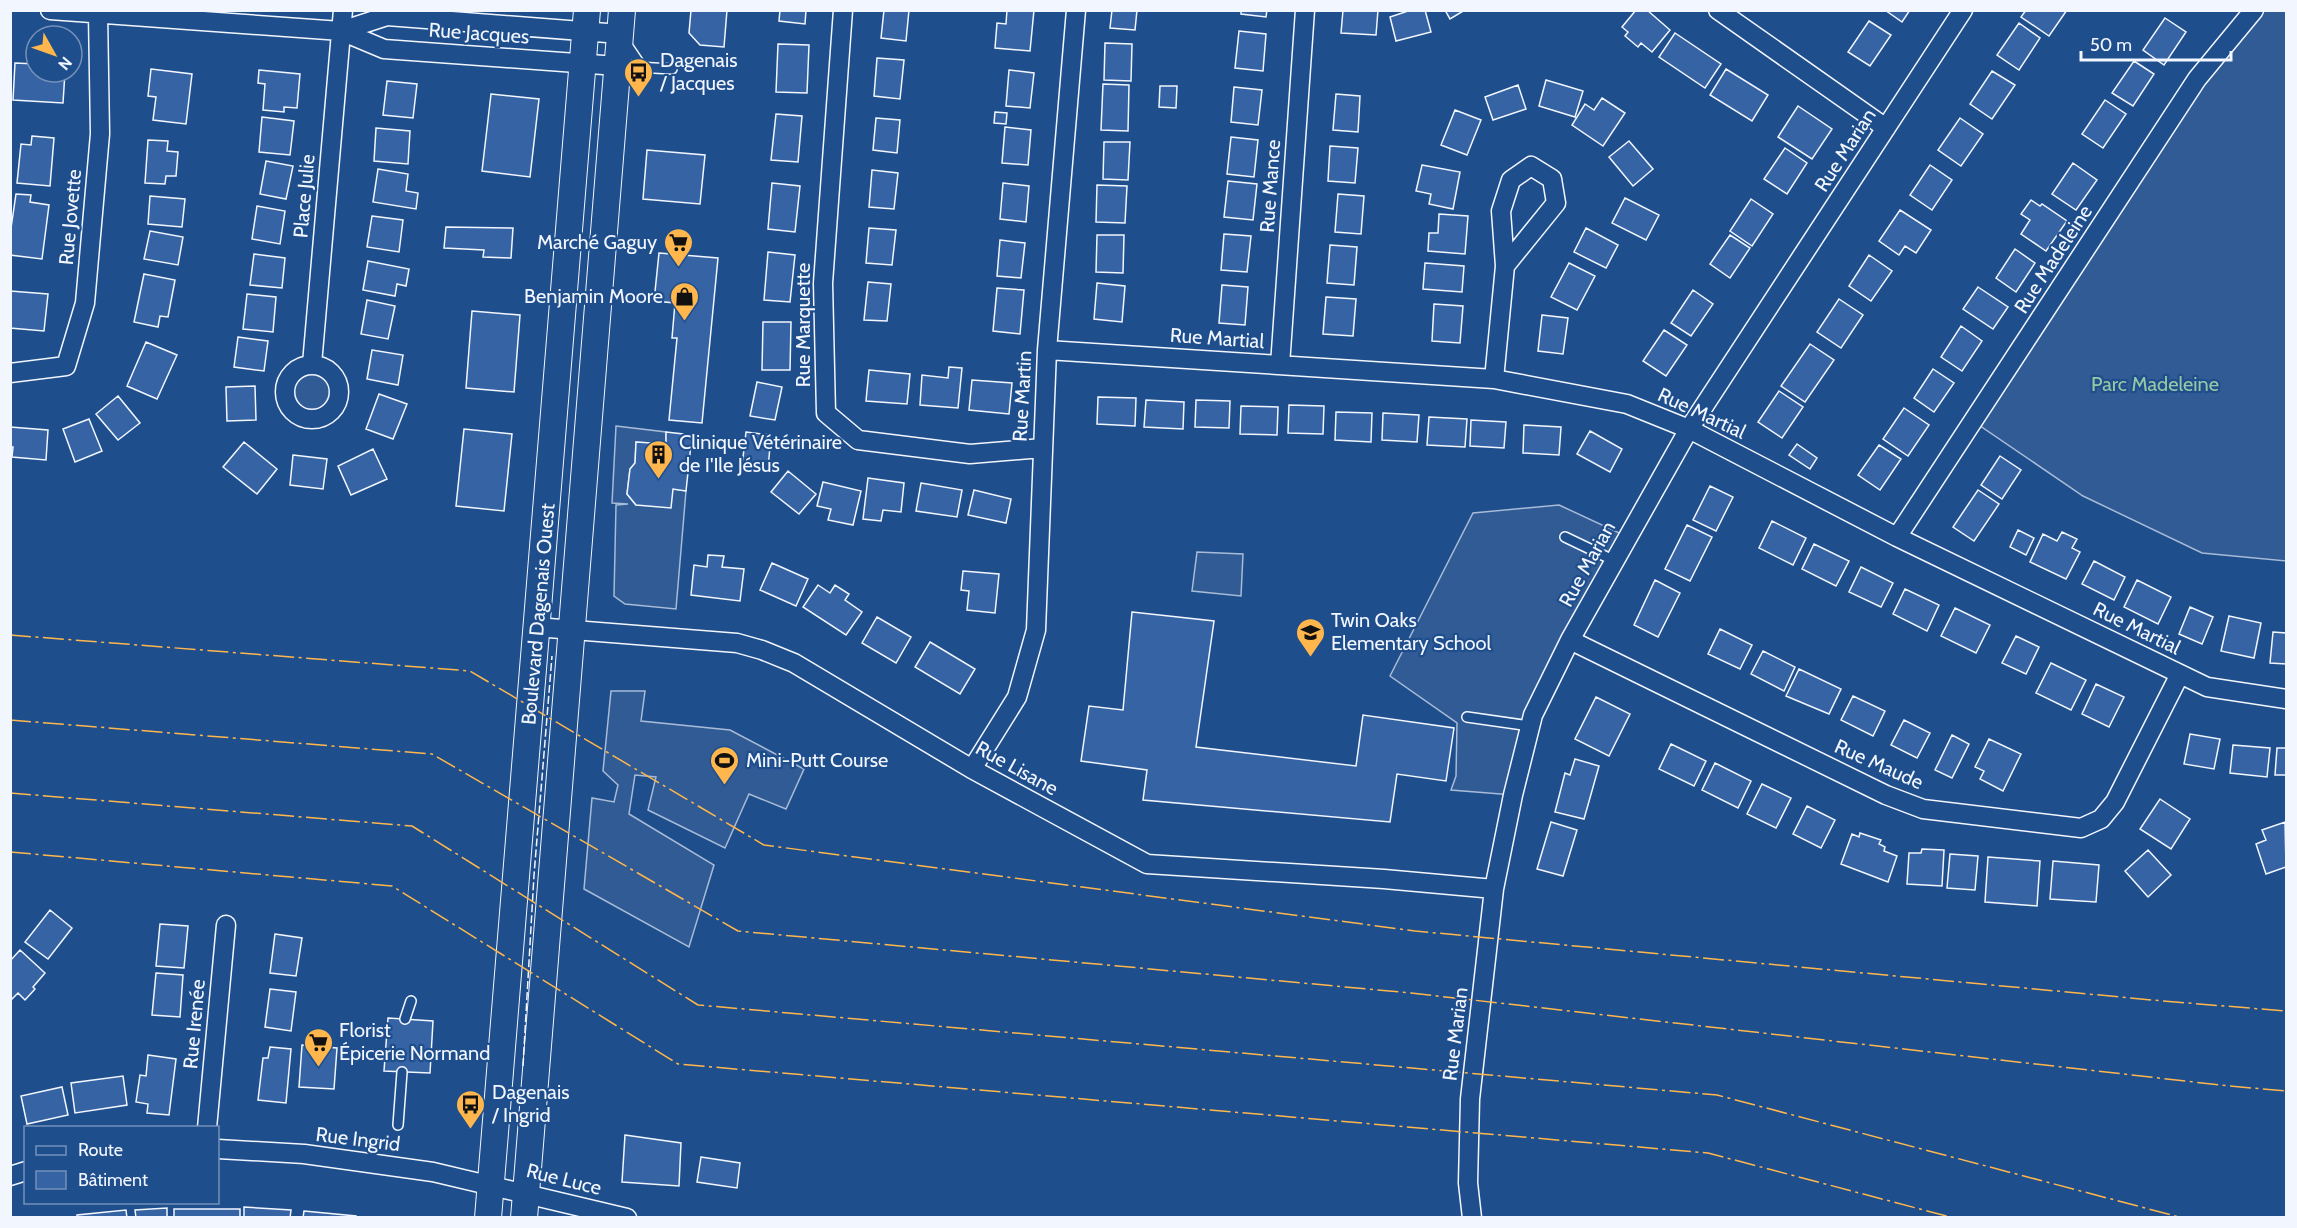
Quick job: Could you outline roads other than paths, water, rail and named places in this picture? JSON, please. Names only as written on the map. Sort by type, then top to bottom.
[{"type":"main road","name":"Boulevard Dagenais Ouest","points":[[488,1218],[586,21]]},
{"type":"main road","name":"Boulevard Dagenais Ouest","points":[[525,1205],[571,629],[629,67],[621,22]]},
{"type":"street","name":"Rue Jacques","points":[[50,10],[341,31],[384,49],[629,67]]},
{"type":"street","name":"Place Julie","points":[[312,364],[343,10]]},
{"type":"street","name":"Rue Marquette","points":[[843,10],[823,283],[826,413],[858,440],[970,454],[1042,448]]},
{"type":"street","name":"Rue Martin","points":[[972,769],[1017,697],[1036,630],[1047,350],[1076,10]]},
{"type":"street","name":"Rue Mance","points":[[1280,365],[1305,10]]},
{"type":"street","points":[[1718,10],[1886,128]]},
{"type":"street","name":"Rue Marian","points":[[1472,1218],[1468,1183],[1470,1099],[1494,889],[1513,795],[1533,714],[1570,640],[1689,429],[1963,10]]},
{"type":"street","name":"Rue Madeleine","points":[[1897,537],[2197,79],[2254,10]]},
{"type":"street","name":"Rue Jovette","points":[[10,373],[66,366],[85,303],[100,134],[98,14]]},
{"type":"street","name":"Rue Jacques","points":[[341,31],[387,16],[621,22]]},
{"type":"street","points":[[1494,379],[1505,266],[1501,211],[1511,180],[1531,166],[1552,180],[1556,202],[1505,266]]},
{"type":"street","name":"Rue Martial","points":[[1047,350],[1494,379],[1627,404],[1689,429],[1897,537],[2207,687],[2286,699]]},
{"type":"street","name":"Rue Lisane","points":[[536,627],[737,643],[762,650],[794,663],[972,769],[1147,864],[1384,879],[1494,889]]},
{"type":"street","name":"Rue Maude","points":[[1570,640],[1886,795],[1923,809],[2081,828],[2101,819],[2115,802],[2180,674]]},
{"type":"street","name":"Rue Irenée","points":[[207,1126],[226,925]]},
{"type":"street","name":"Rue Ingrid","points":[[219,1149],[261,1150],[346,1159],[434,1172],[491,1184]]},
{"type":"street","name":"Rue Luce","points":[[491,1184],[525,1205],[627,1218]]},
{"type":"lane","points":[[629,67],[672,69]]},
{"type":"lane","points":[[1565,537],[1615,561]]},
{"type":"lane","points":[[1467,717],[1530,726]]},
{"type":"lane","points":[[405,1019],[411,1000]]},
{"type":"lane","points":[[398,1125],[402,1072]]},
{"type":"place","name":"Dagenais / Jacques","points":[[639,98]]},
{"type":"place","name":"Marché Gaguy","points":[[678,268]]},
{"type":"place","name":"Benjamin Moore","points":[[684,322]]},
{"type":"place","name":"Clinique Vétérinaire de I'Ile Jésus","points":[[658,480]]},
{"type":"place","name":"Twin Oaks Elementary School","points":[[1310,658]]},
{"type":"place","name":"Mini-Putt Course","points":[[725,786]]},
{"type":"place","name":"Florist Épicerie Normand","points":[[318,1068]]},
{"type":"place","name":"Dagenais / Ingrid","points":[[471,1130]]},
{"type":"park label","name":"Parc Madeleine","points":[[2155,384]]}]
